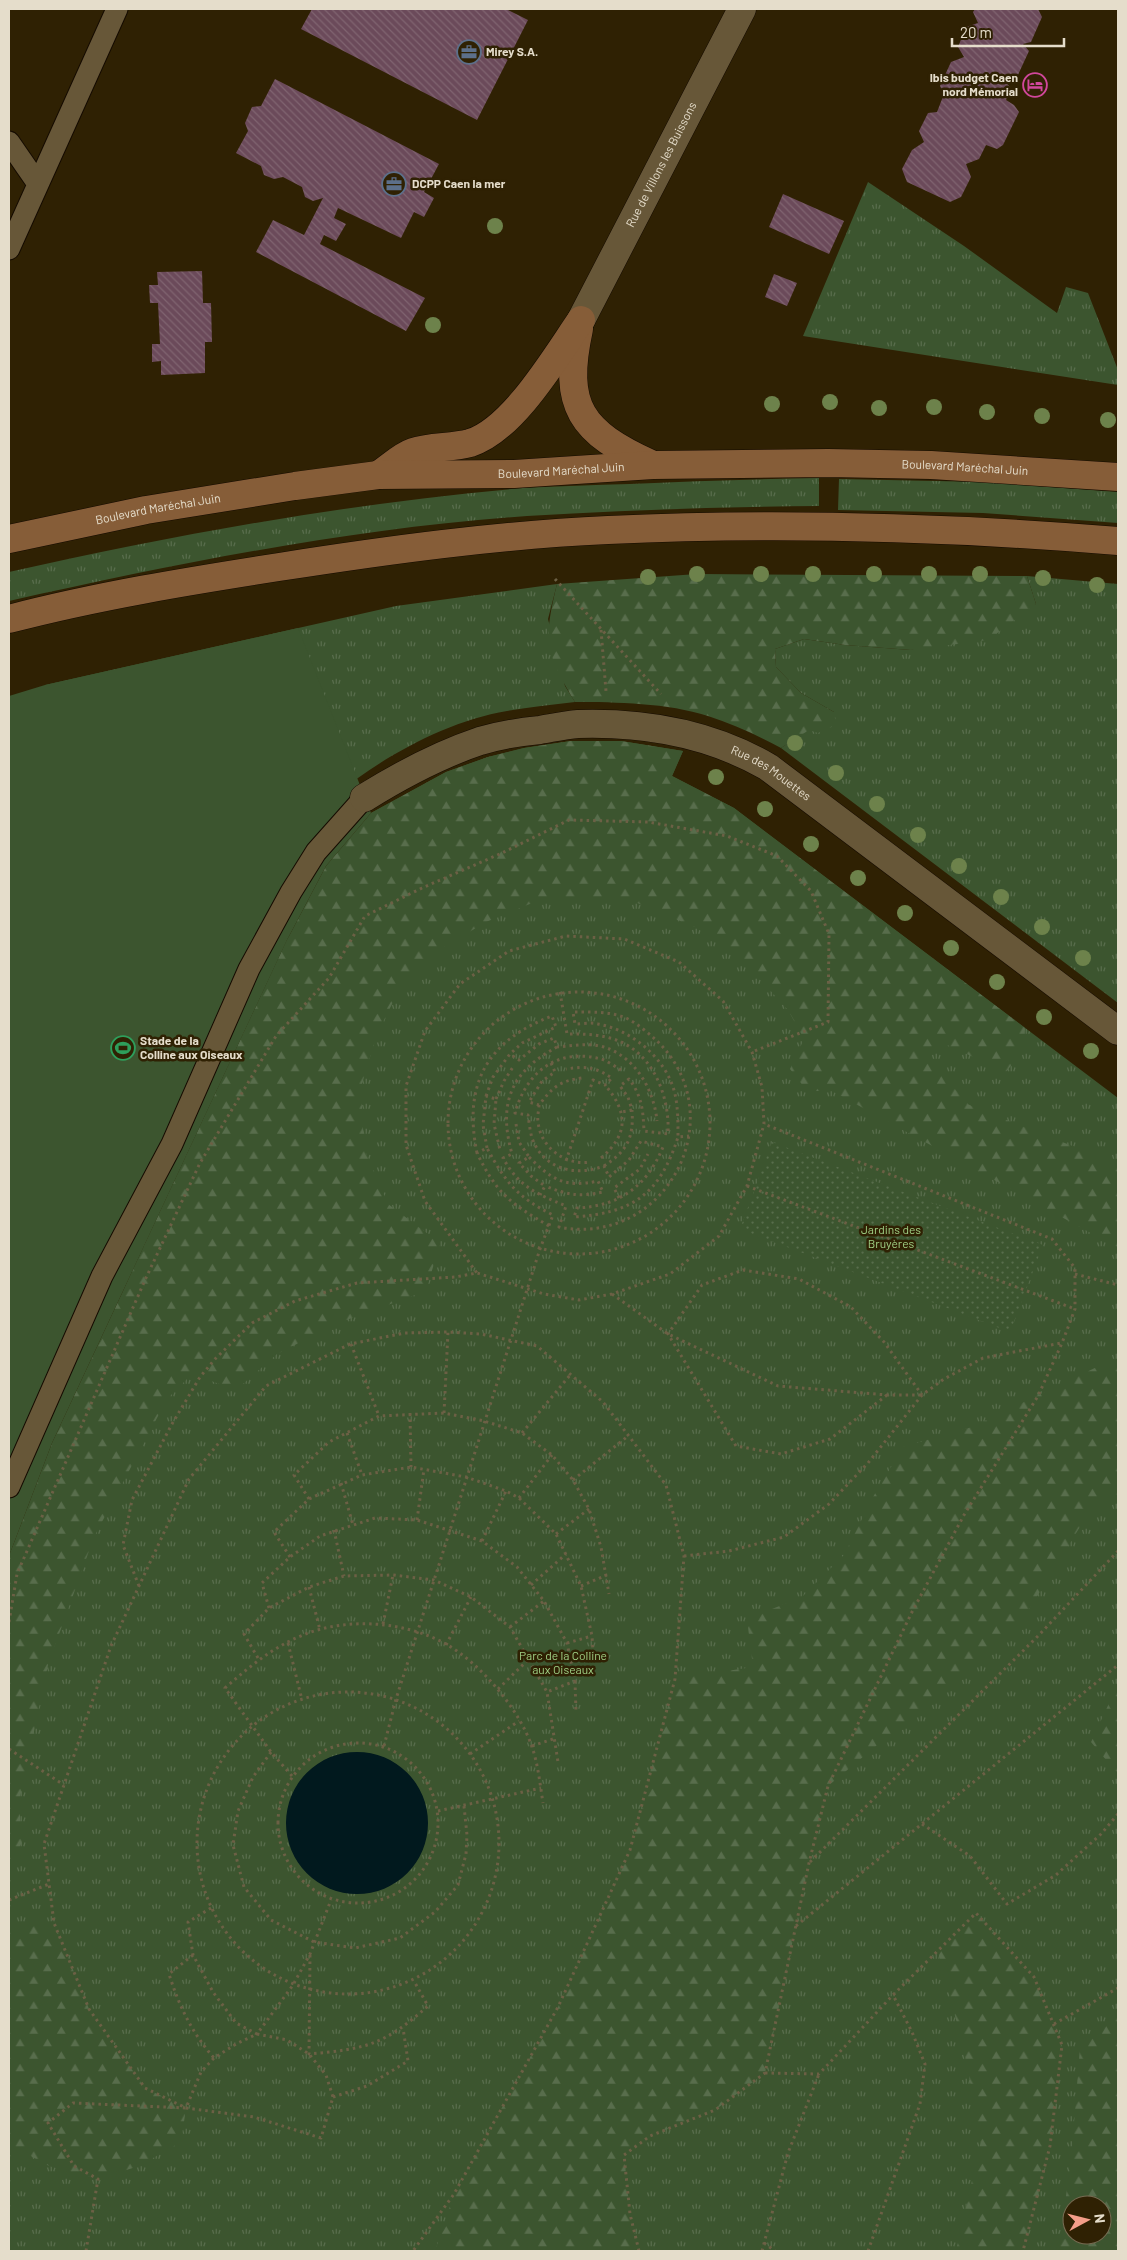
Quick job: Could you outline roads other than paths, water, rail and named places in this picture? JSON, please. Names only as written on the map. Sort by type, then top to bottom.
[{"type":"main road","points":[[582,320],[574,354],[572,382],[578,405],[589,424],[602,437],[619,449],[653,465]]},
{"type":"main road","points":[[378,475],[412,452],[471,442],[493,430],[515,410],[540,379],[582,320]]},
{"type":"main road","name":"Boulevard Maréchal Juin","points":[[9,539],[146,510],[295,486],[378,475],[514,474],[653,465],[828,462],[931,465],[1118,477]]},
{"type":"main road","points":[[9,618],[197,580],[296,564],[458,542],[606,530],[829,525],[1118,541]]},
{"type":"street","name":"Rue de Villons les Buissons","points":[[582,320],[742,9]]},
{"type":"street","name":"Rue des Mouettes","points":[[364,798],[406,772],[480,741],[510,733],[576,724],[653,729],[700,737],[743,752],[768,767],[1118,1031]]},
{"type":"lane","points":[[9,249],[117,9]]},
{"type":"lane","points":[[9,142],[38,184]]},
{"type":"lane","points":[[9,1487],[102,1276],[172,1144],[249,969],[291,892],[316,852],[364,798]]},
{"type":"water","points":[[357,1752],[371,1753],[384,1757],[407,1773],[423,1796],[427,1809],[427,1837],[423,1850],[407,1873],[384,1889],[371,1893],[357,1894],[343,1893],[330,1889],[307,1873],[291,1850],[287,1837],[286,1823],[287,1809],[291,1796],[307,1773],[330,1757],[343,1753]]},
{"type":"place","name":"Mirey S.A.","points":[[469,52]]},
{"type":"place","name":"Ibis budget Caen nord Mémorial","points":[[1035,85]]},
{"type":"place","name":"DCPP Caen la mer","points":[[394,184]]},
{"type":"place","name":"Stade de la Colline aux Oiseaux","points":[[123,1048]]},
{"type":"park label","name":"Jardins des Bruyères","points":[[891,1237]]},
{"type":"park label","name":"Parc de la Colline aux Oiseaux","points":[[563,1663]]}]
